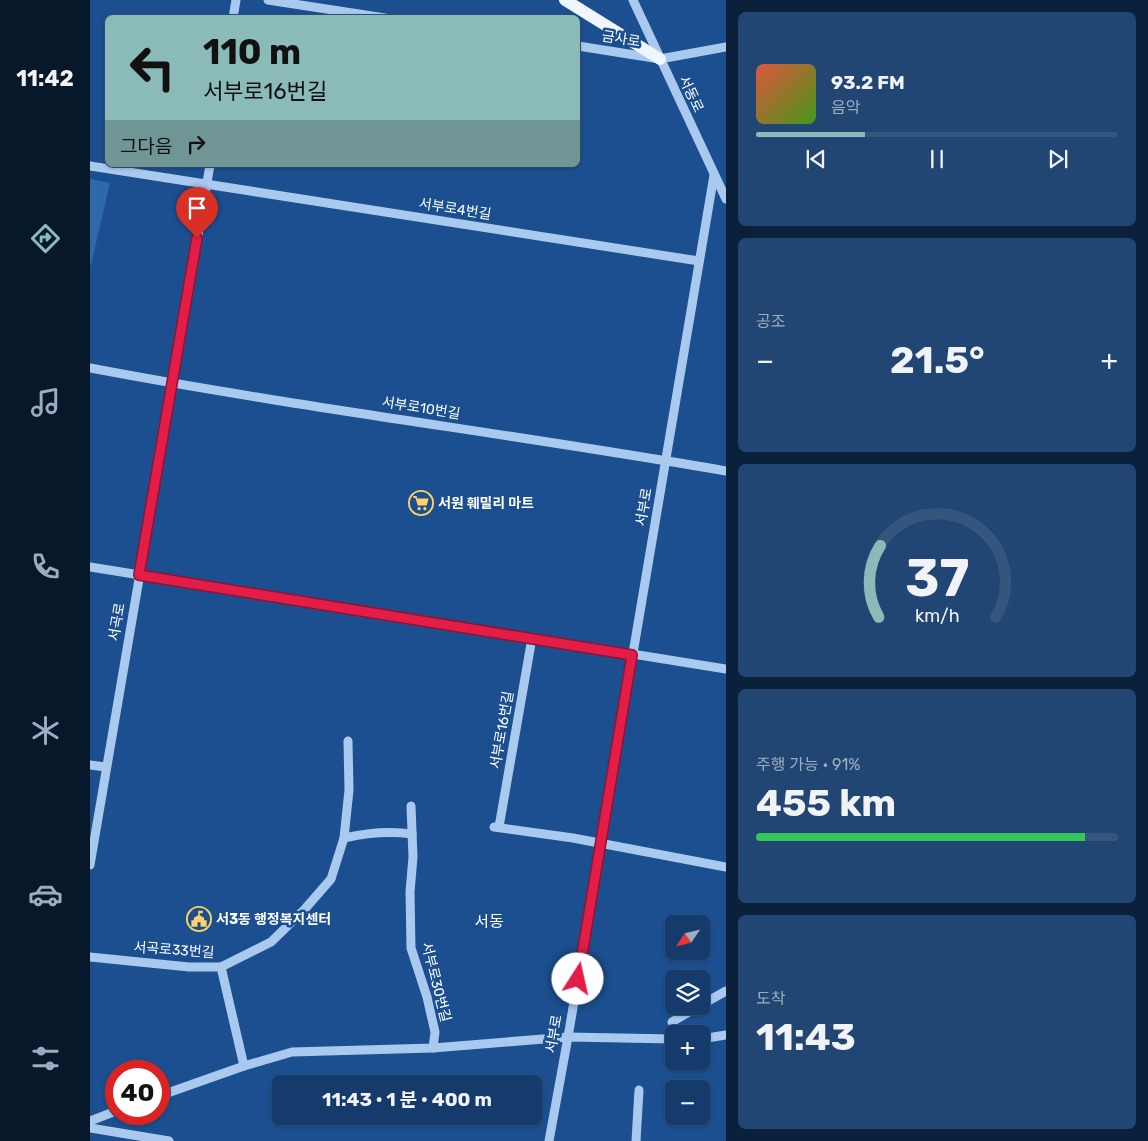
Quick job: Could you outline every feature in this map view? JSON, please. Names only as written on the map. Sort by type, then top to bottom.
[{"type":"main road","points":[[564,0],[660,58]]},
{"type":"street","points":[[234,15],[236,0]]},
{"type":"street","points":[[268,0],[366,15]]},
{"type":"street","name":"서동로","points":[[632,0],[726,199]]},
{"type":"street","name":"금사로","points":[[580,46],[660,58],[726,48]]},
{"type":"street","name":"서부로4번길","points":[[90,166],[699,261]]},
{"type":"street","name":"서곡로","points":[[90,865],[210,167]]},
{"type":"street","name":"서부로","points":[[549,1141],[714,175]]},
{"type":"street","points":[[90,368],[172,384]]},
{"type":"street","name":"서부로10번길","points":[[172,384],[666,460]]},
{"type":"street","points":[[666,460],[726,471]]},
{"type":"street","points":[[90,567],[726,669]]},
{"type":"street","name":"서부로16번길","points":[[532,638],[497,827],[600,844]]},
{"type":"street","name":"서곡로33번길","points":[[90,957],[189,967],[221,967],[272,942],[331,880],[344,838],[349,790],[348,741]]},
{"type":"street","points":[[90,765],[106,767]]},
{"type":"street","points":[[344,838],[358,835],[391,833],[412,834],[411,806]]},
{"type":"street","name":"서부로30번길","points":[[412,834],[411,948],[427,997],[435,1032],[433,1048]]},
{"type":"street","points":[[600,844],[726,867]]},
{"type":"street","points":[[221,967],[244,1066]]},
{"type":"street","points":[[710,1000],[726,991]]},
{"type":"street","points":[[672,1022],[684,1015]]},
{"type":"street","points":[[710,1038],[726,1035]]},
{"type":"street","points":[[170,1092],[244,1066],[292,1052],[433,1048],[568,1037],[665,1039]]},
{"type":"street","points":[[636,1141],[639,1090]]},
{"type":"street","points":[[90,1121],[105,1116]]},
{"type":"street","points":[[90,1128],[169,1141]]},
{"type":"shaded area","points":[[90,179],[110,183],[91,265],[90,264]]},
{"type":"place","name":"서원 훼밀리 마트","points":[[421,503]]},
{"type":"place","name":"서3동 행정복지센터","points":[[199,919]]},
{"type":"district","name":"서동","points":[[489,921]]},
{"type":"route","points":[[197,238],[139,575],[632,655],[578,979]]}]
